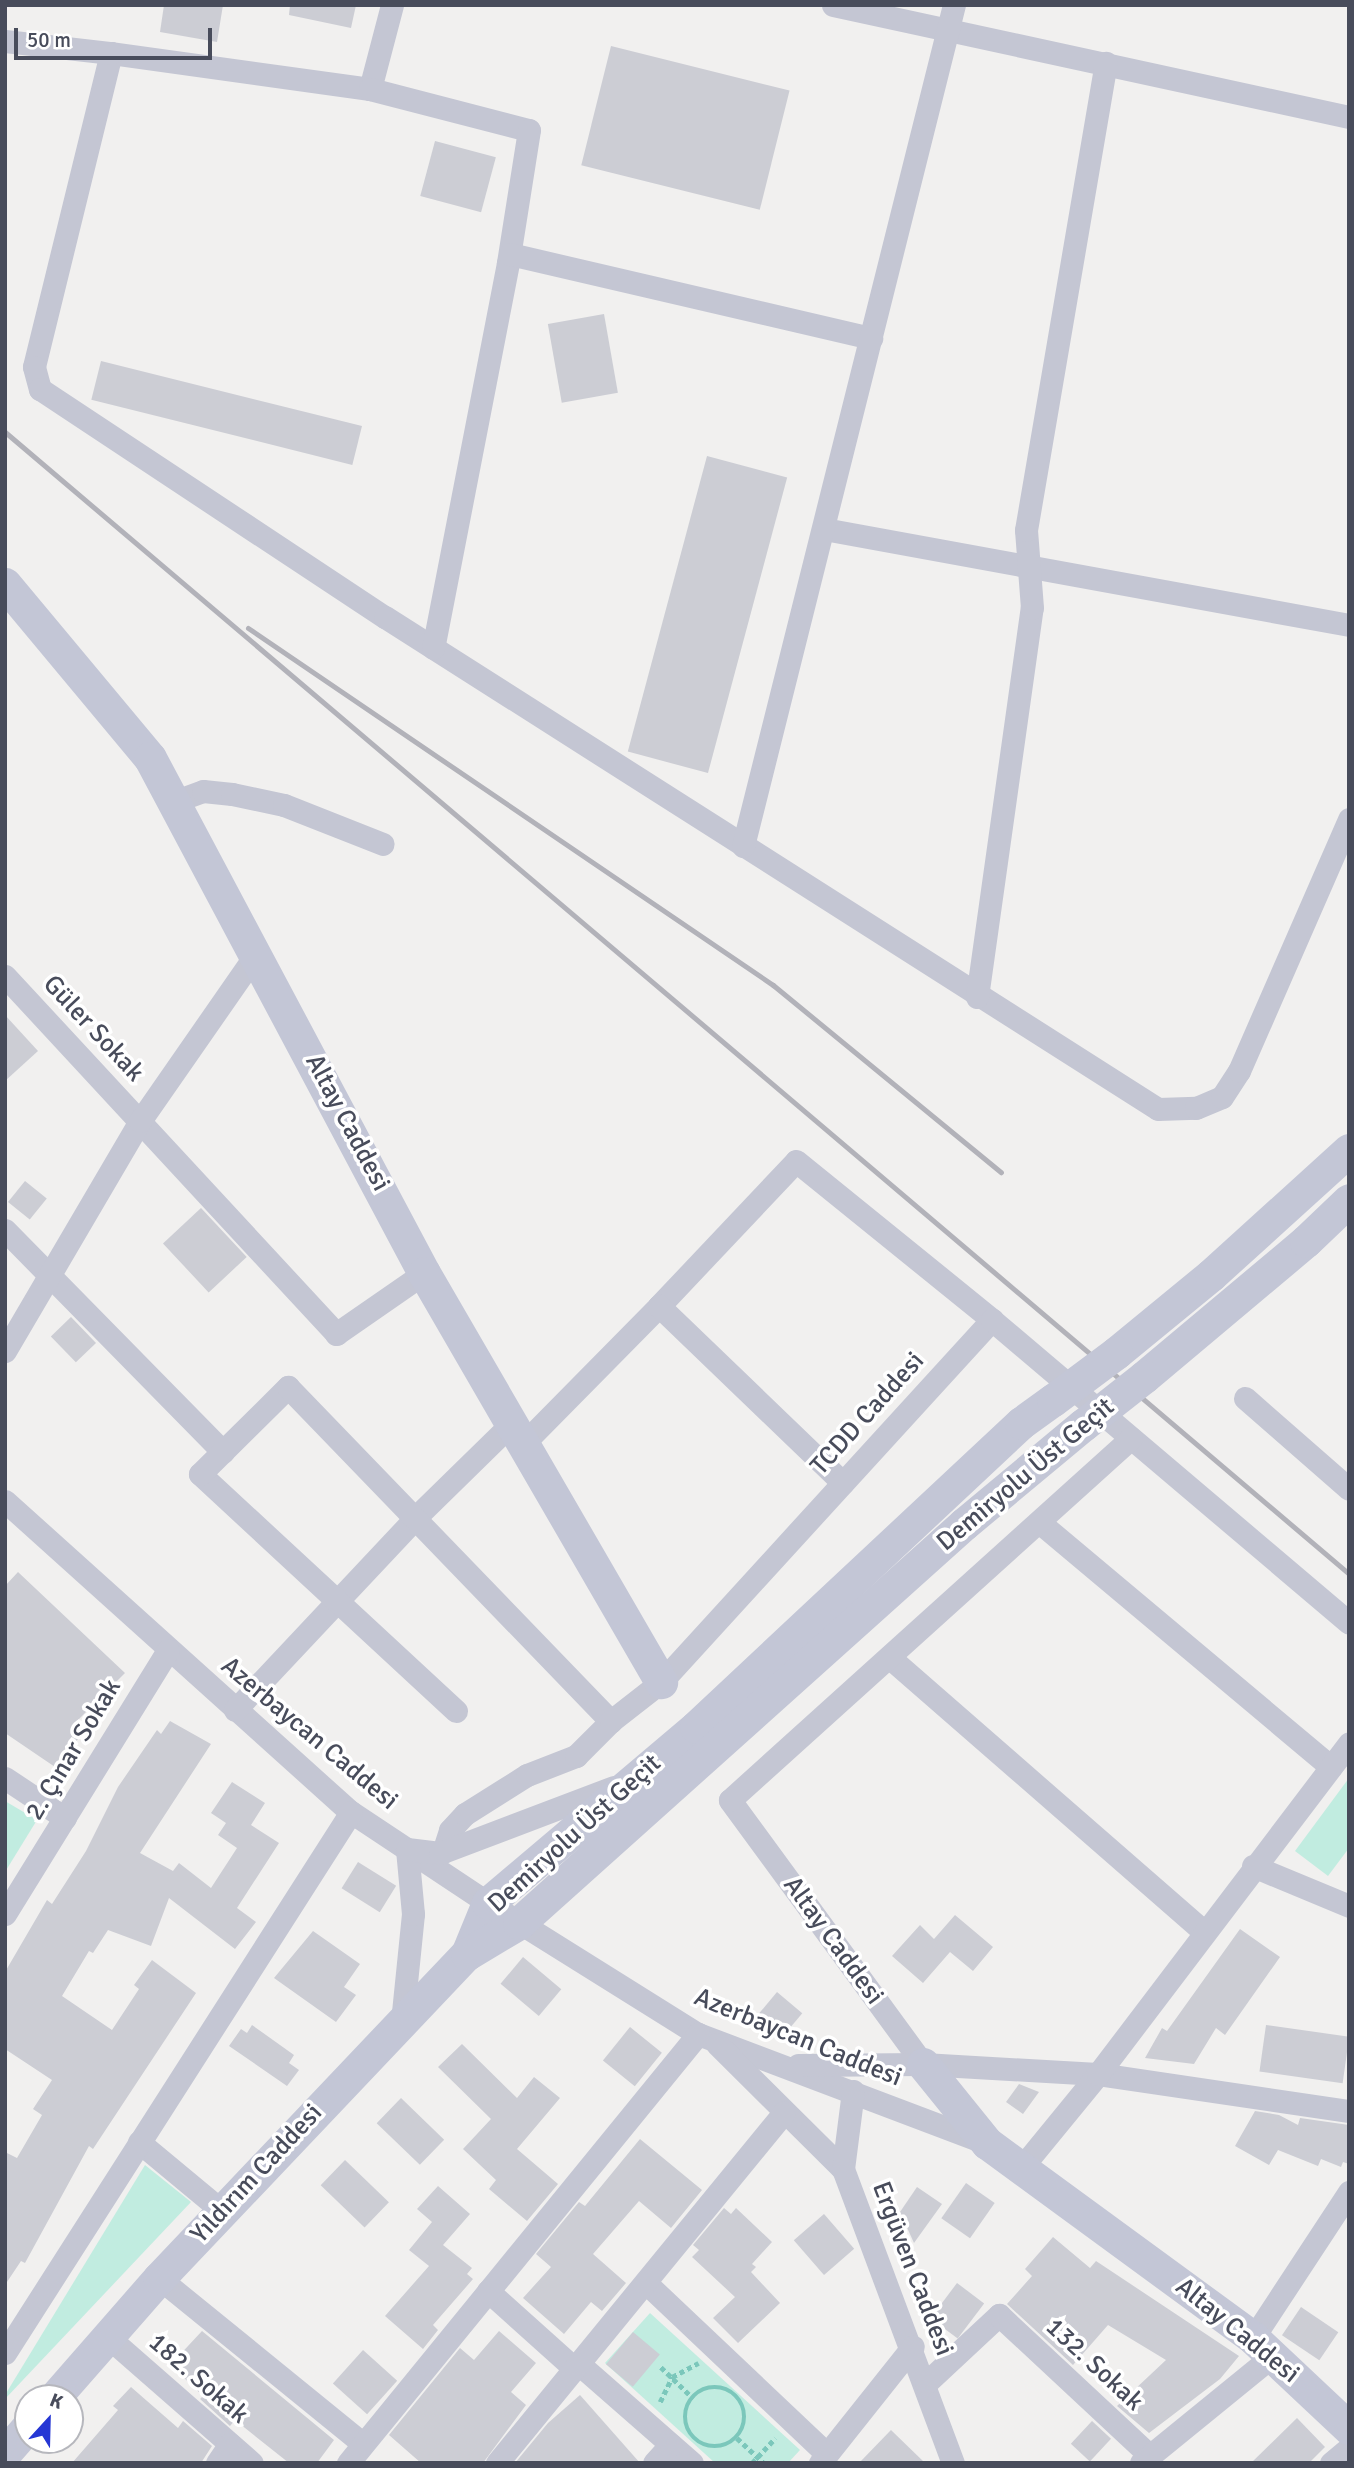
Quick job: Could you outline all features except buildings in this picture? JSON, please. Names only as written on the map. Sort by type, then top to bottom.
[{"type":"main road","name":"Altay Caddesi","points":[[5,584],[150,758],[424,1273],[515,1436],[660,1682]]},
{"type":"main road","name":"Demiryolu Üst Geçit","points":[[467,1954],[488,1903],[656,1763],[800,1633],[1021,1423],[1116,1353],[1220,1267],[1349,1150]]},
{"type":"main road","name":"Demiryolu Üst Geçit","points":[[467,1954],[519,1923],[964,1524],[1306,1241],[1349,1200]]},
{"type":"main road","name":"Yıldırım Caddesi","points":[[66,2384],[159,2278],[467,1954]]},
{"type":"main road","name":"Altay Caddesi","points":[[923,2064],[987,2143],[1262,2347],[1349,2428]]},
{"type":"street","points":[[370,89],[392,5]]},
{"type":"street","points":[[833,5],[1349,117]]},
{"type":"street","points":[[743,846],[954,5]]},
{"type":"street","points":[[5,41],[370,89],[529,130],[510,254],[433,648]]},
{"type":"street","points":[[111,53],[34,367],[40,389],[433,648],[977,997],[1158,1109],[1196,1108],[1222,1097],[1239,1071],[1349,819]]},
{"type":"street","points":[[977,997],[1032,608],[1026,530],[1105,63]]},
{"type":"street","points":[[510,254],[871,338]]},
{"type":"street","points":[[824,530],[1349,625]]},
{"type":"street","points":[[173,802],[203,791],[232,794],[284,805],[383,844]]},
{"type":"street","points":[[5,1351],[139,1121],[256,954]]},
{"type":"street","name":"Güler Sokak","points":[[5,976],[336,1335],[424,1273]]},
{"type":"street","points":[[235,1710],[415,1518],[515,1436],[659,1306],[796,1161],[992,1320],[1349,1623]]},
{"type":"street","points":[[5,1230],[223,1452]]},
{"type":"street","points":[[659,1306],[843,1483]]},
{"type":"street","name":"TCDD Caddesi","points":[[443,1852],[450,1830],[465,1814],[527,1775],[576,1756],[611,1721],[660,1682],[992,1320]]},
{"type":"street","points":[[456,1711],[200,1474],[288,1387],[611,1721]]},
{"type":"street","points":[[1245,1398],[1349,1489]]},
{"type":"street","name":"Altay Caddesi","points":[[923,2064],[730,1801],[1131,1438]]},
{"type":"street","name":"Azerbaycan Caddesi","points":[[5,1501],[351,1812],[488,1903],[705,2037],[987,2143]]},
{"type":"street","points":[[1039,1522],[1331,1767]]},
{"type":"street","name":"2. Çınar Sokak","points":[[5,1914],[168,1650]]},
{"type":"street","points":[[889,1657],[1204,1932]]},
{"type":"street","points":[[1022,2167],[1098,2074],[1253,1866],[1349,1744]]},
{"type":"street","points":[[402,2022],[413,1914],[407,1849],[443,1852],[610,1789],[656,1763]]},
{"type":"street","points":[[5,1778],[65,1818]]},
{"type":"street","points":[[7,2345],[351,1812]]},
{"type":"street","points":[[1253,1866],[1345,1897]]},
{"type":"street","points":[[348,2463],[488,2291],[705,2037],[843,2169]]},
{"type":"street","points":[[782,2065],[923,2064],[1098,2074],[1349,2111]]},
{"type":"street","name":"Ergüven Caddesi","points":[[853,2091],[843,2169],[913,2346],[953,2463]]},
{"type":"street","points":[[497,2463],[783,2112]]},
{"type":"street","points":[[139,2142],[222,2211]]},
{"type":"street","points":[[1145,2459],[1262,2347],[1349,2192]]},
{"type":"street","points":[[159,2278],[363,2444]]},
{"type":"street","points":[[646,2283],[788,2418],[824,2458],[913,2346]]},
{"type":"street","points":[[488,2291],[692,2463]]},
{"type":"street","name":"132. Sokak","points":[[926,2383],[999,2315],[1145,2459]]},
{"type":"street","name":"182. Sokak","points":[[108,2337],[223,2453],[252,2463]]},
{"type":"street","points":[[654,2463],[671,2444]]},
{"type":"street","points":[[1331,2463],[1349,2448]]},
{"type":"path","points":[[657,2410],[672,2377],[703,2361]]},
{"type":"path","points":[[661,2367],[693,2398]]},
{"type":"path","points":[[709,2388],[735,2395],[745,2412],[737,2438],[715,2447],[696,2440],[686,2415],[693,2398],[709,2388]]},
{"type":"path","points":[[752,2463],[788,2418]]},
{"type":"path","points":[[737,2438],[764,2463]]},
{"type":"green space","points":[[1349,1778],[1349,1848],[1328,1876],[1295,1851]]},
{"type":"green space","points":[[5,1801],[37,1820],[5,1872]]},
{"type":"green space","points":[[145,2165],[191,2202],[19,2384],[14,2384],[14,2389],[5,2399]]},
{"type":"green space","points":[[650,2313],[800,2450],[788,2463],[715,2463],[605,2363]]},
{"type":"railway","points":[[5,432],[1349,1574]]},
{"type":"railway","points":[[248,628],[773,985],[1001,1172]]}]
